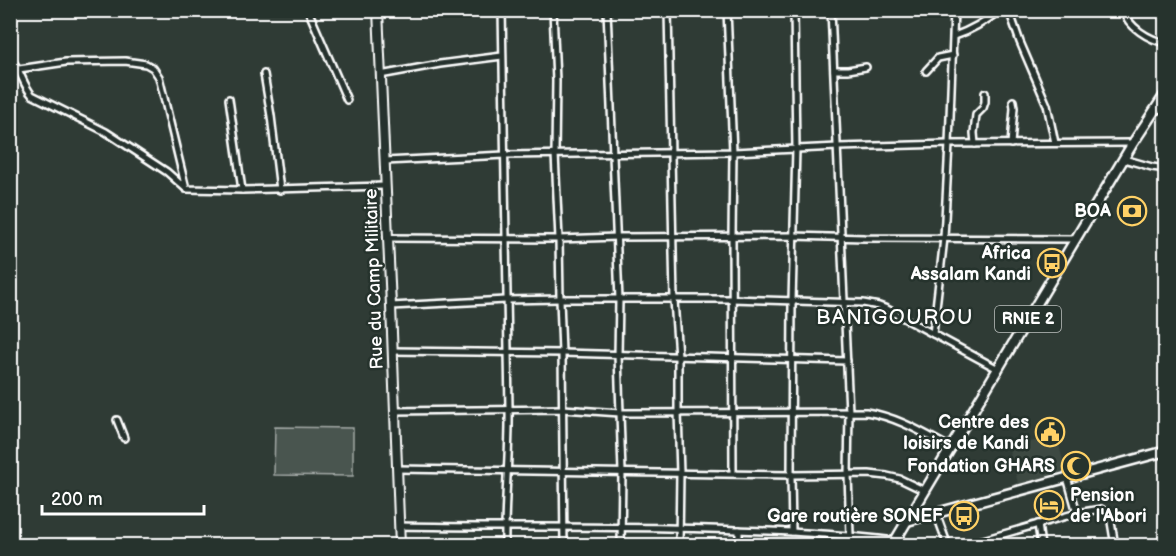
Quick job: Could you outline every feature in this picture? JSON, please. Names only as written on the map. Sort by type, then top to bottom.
[{"type":"main road","name":"RNIE 2","points":[[893,543],[1133,143],[1161,110],[1166,93]]},
{"type":"main road","points":[[906,521],[1163,452]]},
{"type":"street","points":[[308,10],[347,100]]},
{"type":"street","name":"Rue du Camp Militaire","points":[[378,10],[400,546]]},
{"type":"street","points":[[502,10],[509,410],[505,546]]},
{"type":"street","points":[[553,10],[562,353],[564,546]]},
{"type":"street","points":[[607,10],[619,300],[621,546]]},
{"type":"street","points":[[668,10],[674,300],[678,356],[679,546]]},
{"type":"street","points":[[727,10],[733,152],[733,473]]},
{"type":"street","points":[[792,532],[792,301],[796,149],[794,10]]},
{"type":"street","points":[[831,10],[849,412],[850,535]]},
{"type":"street","points":[[933,334],[944,238],[950,144],[954,10]]},
{"type":"street","points":[[954,36],[982,25],[1000,10]]},
{"type":"street","points":[[1009,10],[1047,105],[1055,143]]},
{"type":"street","points":[[1123,10],[1125,18],[1135,28],[1152,40],[1166,43]]},
{"type":"street","points":[[926,71],[938,58],[953,55]]},
{"type":"street","points":[[380,75],[502,56]]},
{"type":"street","points":[[10,58],[19,69],[28,92],[32,95],[106,132],[167,172],[186,189],[280,190],[385,186]]},
{"type":"street","points":[[19,69],[94,60],[125,61],[146,64],[153,68],[159,77],[186,189]]},
{"type":"street","points":[[834,70],[866,68]]},
{"type":"street","points":[[264,74],[280,190]]},
{"type":"street","points":[[975,144],[976,115],[983,108],[985,93]]},
{"type":"street","points":[[230,99],[242,190]]},
{"type":"street","points":[[1011,144],[1013,101]]},
{"type":"street","points":[[385,161],[555,154],[733,152],[950,144],[1133,143]]},
{"type":"street","points":[[1124,159],[1166,169]]},
{"type":"street","points":[[388,238],[559,239],[793,236],[1075,239]]},
{"type":"street","points":[[391,306],[506,300],[732,299],[863,303],[879,306],[998,369]]},
{"type":"street","points":[[392,351],[847,361]]},
{"type":"street","points":[[394,411],[563,409],[620,413],[866,412],[907,424],[951,448]]},
{"type":"street","points":[[117,420],[124,438]]},
{"type":"street","points":[[397,469],[848,474],[887,476],[925,490]]},
{"type":"street","points":[[1067,477],[1077,513]]},
{"type":"street","points":[[962,546],[1077,513],[1101,509],[1110,516],[1115,546]]},
{"type":"street","points":[[936,513],[948,546]]},
{"type":"street","points":[[1038,524],[1041,546]]},
{"type":"street","points":[[399,526],[739,530],[850,535],[893,543]]},
{"type":"street","points":[[739,530],[739,546]]},
{"type":"shaded area","points":[[275,427],[353,428],[353,476],[274,475]]},
{"type":"shaded area","points":[[1057,437],[1066,472],[1019,487],[1008,446]]},
{"type":"shaded area","points":[[741,534],[888,543],[887,546],[741,546]]},
{"type":"waterway","points":[[1165,455],[1166,463]]},
{"type":"place","name":"BOA","points":[[1132,211]]},
{"type":"place","name":"Africa Assalam Kandi","points":[[1052,263]]},
{"type":"place","name":"Centre des loisirs de Kandi","points":[[1050,432]]},
{"type":"place","name":"Fondation GHARS","points":[[1076,466]]},
{"type":"place","name":"Pension de l'Abori","points":[[1049,505]]},
{"type":"place","name":"Gare routière SONEF","points":[[964,516]]},
{"type":"district","name":"BANIGOUROU","points":[[895,317]]}]
